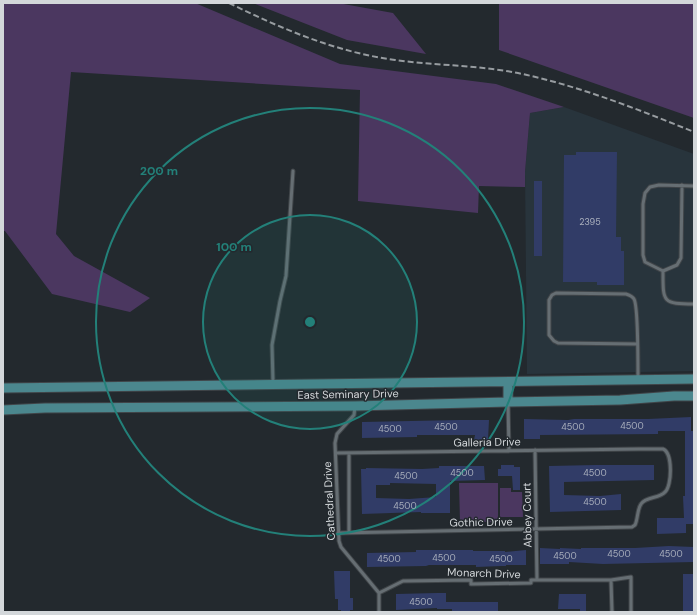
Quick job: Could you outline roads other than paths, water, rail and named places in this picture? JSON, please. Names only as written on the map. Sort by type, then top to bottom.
[{"type":"main road","name":"East Seminary Drive","points":[[3,388],[694,379]]},
{"type":"main road","points":[[508,382],[508,402]]},
{"type":"main road","name":"East Seminary Drive","points":[[3,410],[45,408],[355,406],[620,400],[694,396]]},
{"type":"lane","points":[[273,384],[272,345],[286,276],[293,171]]},
{"type":"lane","points":[[682,185],[681,258],[677,265],[662,271],[645,262],[643,255],[643,204],[645,193],[650,187],[659,185],[682,185],[694,186]]},
{"type":"lane","points":[[662,271],[663,295],[666,300],[673,304],[694,304]]},
{"type":"lane","points":[[637,344],[558,343],[549,335],[549,300],[552,295],[556,293],[626,294],[634,299],[636,306],[638,380]]},
{"type":"lane","points":[[508,402],[509,451]]},
{"type":"lane","name":"Cathedral Drive","points":[[355,406],[354,415],[337,434],[338,533],[341,547],[379,593]]},
{"type":"lane","name":"Galleria Drive","points":[[336,453],[663,449],[669,455],[670,468],[668,488],[664,494],[647,499],[641,504],[635,525],[625,528]]},
{"type":"lane","name":"Abbey Court","points":[[535,450],[537,580]]},
{"type":"lane","points":[[348,453],[349,533]]},
{"type":"lane","name":"Gothic Drive","points":[[338,533],[625,528]]},
{"type":"lane","name":"Monarch Drive","points":[[379,593],[402,581],[471,580],[471,584],[524,584],[531,583],[531,580],[611,580],[631,577],[631,612]]},
{"type":"lane","points":[[611,580],[612,612]]},
{"type":"lane","points":[[379,593],[379,612]]},
{"type":"railway","points":[[229,3],[289,30],[352,51],[395,60],[478,67],[527,75],[591,93],[694,132]]}]
